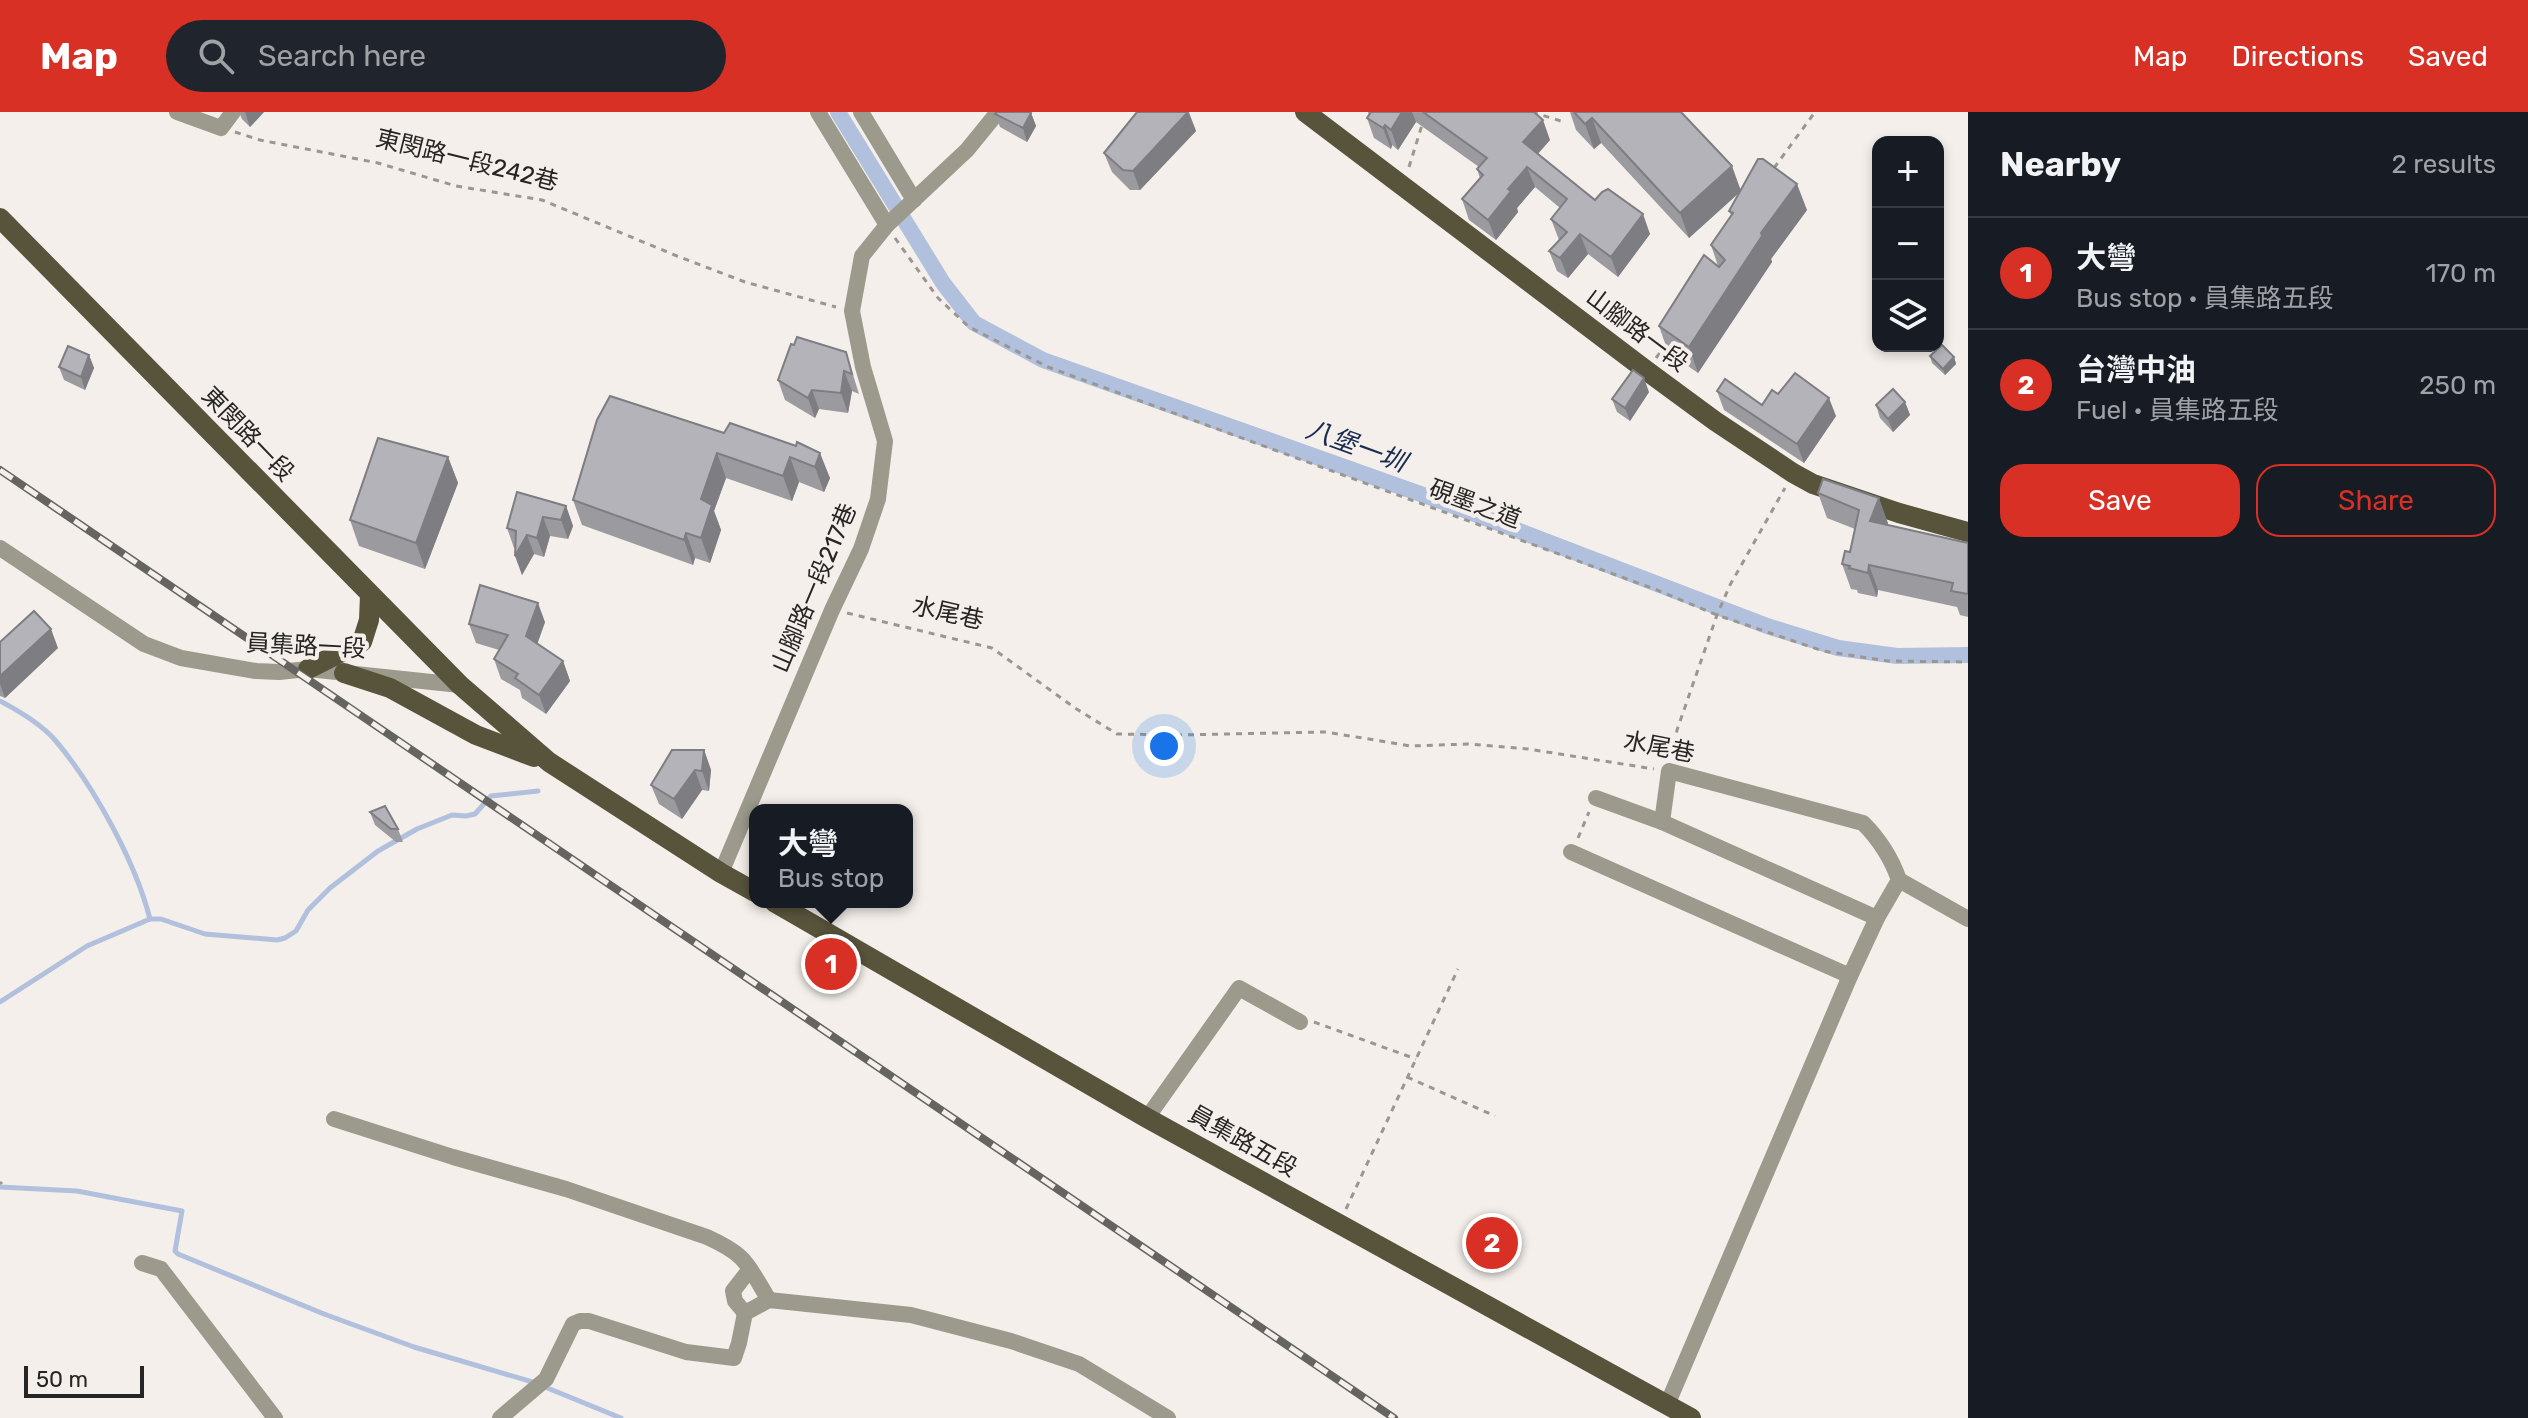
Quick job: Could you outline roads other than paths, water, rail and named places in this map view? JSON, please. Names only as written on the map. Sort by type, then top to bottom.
[{"type":"main road","name":"山腳路一段","points":[[1305,112],[1647,371],[1793,473],[1813,484],[1899,513],[1968,532]]},
{"type":"main road","name":"東閔路一段","points":[[0,218],[460,685]]},
{"type":"main road","points":[[308,669],[362,642],[369,620],[370,595]]},
{"type":"main road","points":[[344,673],[390,688],[476,735],[549,762]]},
{"type":"main road","points":[[460,685],[549,762],[749,889]]},
{"type":"main road","name":"員集路五段","points":[[784,908],[1147,1118],[1691,1418]]},
{"type":"street","points":[[177,112],[221,128],[233,112]]},
{"type":"street","points":[[818,112],[887,225]]},
{"type":"street","points":[[861,112],[910,204],[967,150],[998,112]]},
{"type":"street","name":"山腳路一段217巷","points":[[750,804],[861,549],[878,499],[885,441],[863,367],[852,311],[862,256],[887,225],[910,204]]},
{"type":"street","name":"員集路一段","points":[[0,548],[144,644],[181,658],[231,668],[279,672],[308,669],[460,685]]},
{"type":"street","name":"水尾巷","points":[[1662,822],[1669,771],[1863,823],[1878,838],[1899,880]]},
{"type":"street","points":[[1596,798],[1662,822],[1877,918]]},
{"type":"street","name":"山腳路一段217巷","points":[[721,873],[749,807]]},
{"type":"street","points":[[1571,852],[1850,976]]},
{"type":"street","points":[[1667,1405],[1850,976],[1899,880],[1968,919]]},
{"type":"street","points":[[1147,1118],[1239,988],[1307,1022]]},
{"type":"street","points":[[334,1119],[566,1189],[707,1237],[744,1257],[769,1300]]},
{"type":"street","points":[[142,1263],[161,1269],[275,1418]]},
{"type":"street","points":[[745,1313],[735,1301],[733,1291],[750,1269]]},
{"type":"street","points":[[500,1418],[546,1379],[573,1324],[589,1321],[686,1352],[734,1358],[745,1313],[769,1300],[911,1315],[1011,1341],[1079,1364],[1168,1418]]},
{"type":"waterway","name":"八堡一圳","points":[[838,112],[943,283],[974,323],[1043,360],[1446,503],[1767,626],[1838,648],[1897,656],[1968,655]]},
{"type":"waterway","points":[[0,701],[49,734],[84,779],[124,849],[150,919]]},
{"type":"waterway","points":[[0,1002],[87,946],[150,919],[161,919],[205,934],[285,938],[296,931],[308,910],[330,888],[378,851],[417,829],[452,815],[475,814],[491,796],[538,791]]},
{"type":"waterway","points":[[0,1187],[77,1191],[182,1211],[175,1251],[178,1254],[414,1347],[536,1383]]},
{"type":"waterway","points":[[545,1387],[621,1418]]},
{"type":"railway","points":[[0,470],[1394,1418]]},
{"type":"place","name":"大彎","points":[[831,964]]},
{"type":"place","name":"台灣中油","points":[[1492,1243]]}]
